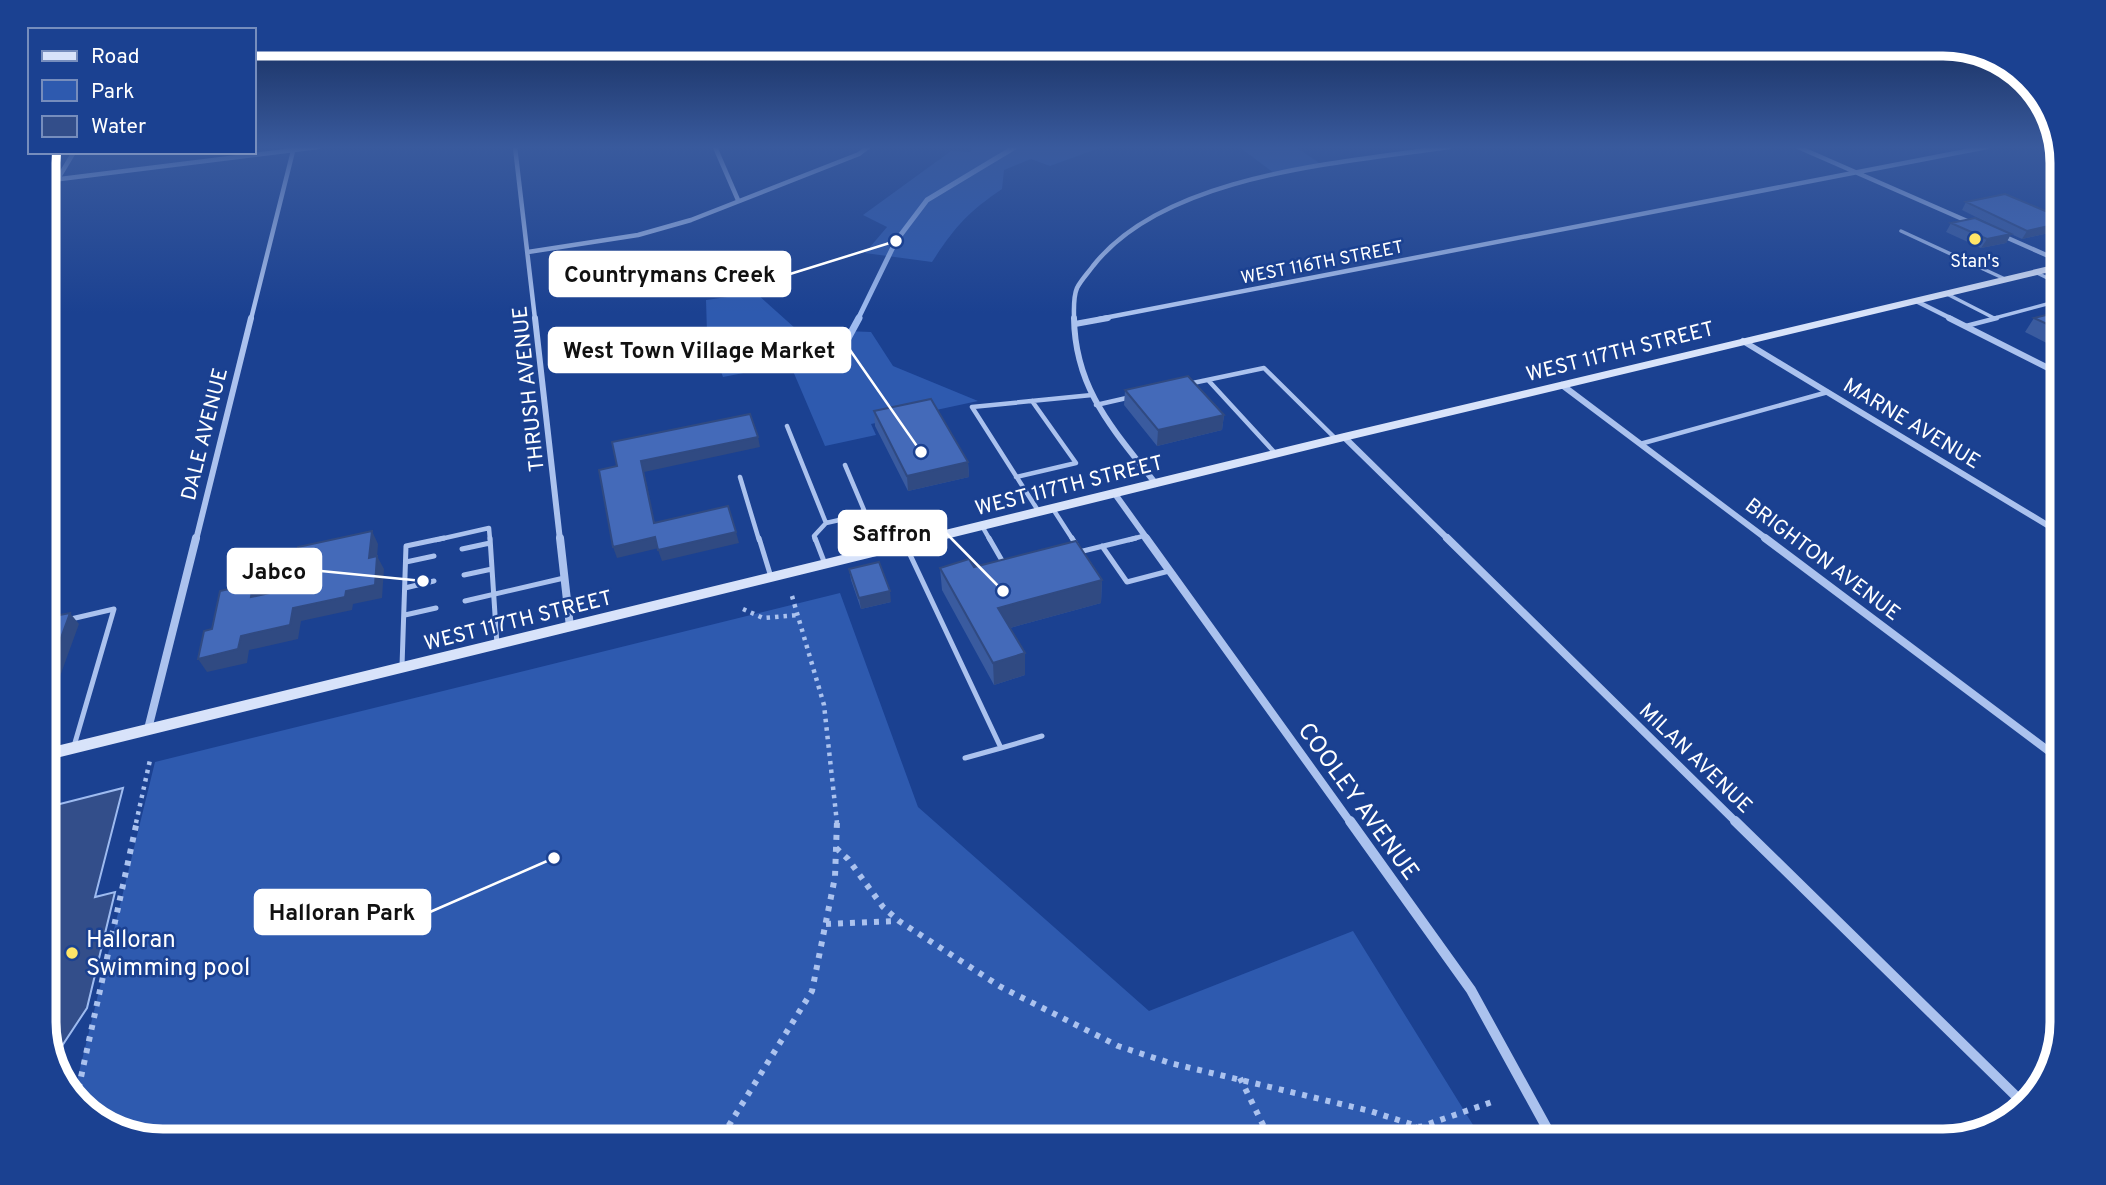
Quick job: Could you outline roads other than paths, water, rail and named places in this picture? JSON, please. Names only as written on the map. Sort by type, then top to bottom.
[{"type":"main road","name":"WEST 117TH STREET","points":[[56,752],[2050,268]]},
{"type":"street","name":"DALE AVENUE","points":[[148,729],[280,202]]},
{"type":"street","name":"THRUSH AVENUE","points":[[522,202],[570,627]]},
{"type":"street","points":[[528,253],[638,235],[691,220],[733,202]]},
{"type":"street","points":[[1156,484],[1096,405],[1078,363],[1076,288],[1100,257],[1129,230],[1183,202]]},
{"type":"street","name":"WEST 116TH STREET","points":[[1075,324],[1700,202]]},
{"type":"street","points":[[1925,202],[1978,225]]},
{"type":"street","points":[[1989,230],[2050,258]]},
{"type":"street","points":[[1916,301],[2050,369]]},
{"type":"street","name":"MARNE AVENUE","points":[[1743,341],[2050,527]]},
{"type":"street","name":"BRIGHTON AVENUE","points":[[1562,385],[2050,752]]},
{"type":"street","name":"MILAN AVENUE","points":[[1340,438],[2018,1099]]},
{"type":"street","name":"COOLEY AVENUE","points":[[1115,494],[1471,990],[1547,1129]]},
{"type":"lane","points":[[1901,231],[2005,279]]},
{"type":"lane","points":[[2035,272],[2050,279]]},
{"type":"lane","points":[[1947,294],[1994,318]]},
{"type":"lane","points":[[1966,326],[2050,303]]},
{"type":"lane","points":[[1181,386],[1264,368],[1340,438]]},
{"type":"lane","points":[[1208,380],[1276,454]]},
{"type":"lane","points":[[1640,444],[1828,392]]},
{"type":"lane","points":[[1039,512],[972,407],[1092,395]]},
{"type":"lane","points":[[1096,405],[1141,395]]},
{"type":"lane","points":[[1016,477],[1076,463],[1032,401]]},
{"type":"lane","points":[[787,426],[826,523]]},
{"type":"lane","points":[[825,564],[814,536],[826,523],[858,516],[864,510],[845,465]]},
{"type":"lane","points":[[740,477],[771,577]]},
{"type":"lane","points":[[1053,509],[1081,552]]},
{"type":"lane","points":[[982,526],[1008,570]]},
{"type":"lane","points":[[402,668],[406,546],[489,528],[497,645]]},
{"type":"lane","points":[[1069,555],[1143,536]]},
{"type":"lane","points":[[462,549],[490,543]]},
{"type":"lane","points":[[905,544],[1001,748]]},
{"type":"lane","points":[[1102,546],[1127,582],[1169,571]]},
{"type":"lane","points":[[406,562],[433,555]]},
{"type":"lane","points":[[464,575],[492,569]]},
{"type":"lane","points":[[465,601],[564,578]]},
{"type":"lane","points":[[405,588],[434,582]]},
{"type":"lane","points":[[405,615],[436,607]]},
{"type":"lane","points":[[67,620],[114,609],[73,747]]},
{"type":"lane","points":[[965,758],[1042,736]]},
{"type":"water","name":"Halloran Swimming pool","points":[[123,788],[95,897],[115,892],[87,1008],[60,1049],[56,1029],[56,805]]},
{"type":"waterway","points":[[858,319],[896,241],[925,202]]},
{"type":"waterway","points":[[841,351],[859,318]]},
{"type":"place","name":"Stan's","points":[[1975,239]]},
{"type":"place","name":"Countrymans Creek","points":[[896,241]]},
{"type":"place","name":"West Town Village Market","points":[[921,452]]},
{"type":"place","name":"Jabco","points":[[423,581]]},
{"type":"place","name":"Saffron","points":[[1003,591]]},
{"type":"place","name":"Halloran Park","points":[[554,858]]},
{"type":"place","name":"Halloran Swimming pool","points":[[72,953]]}]
